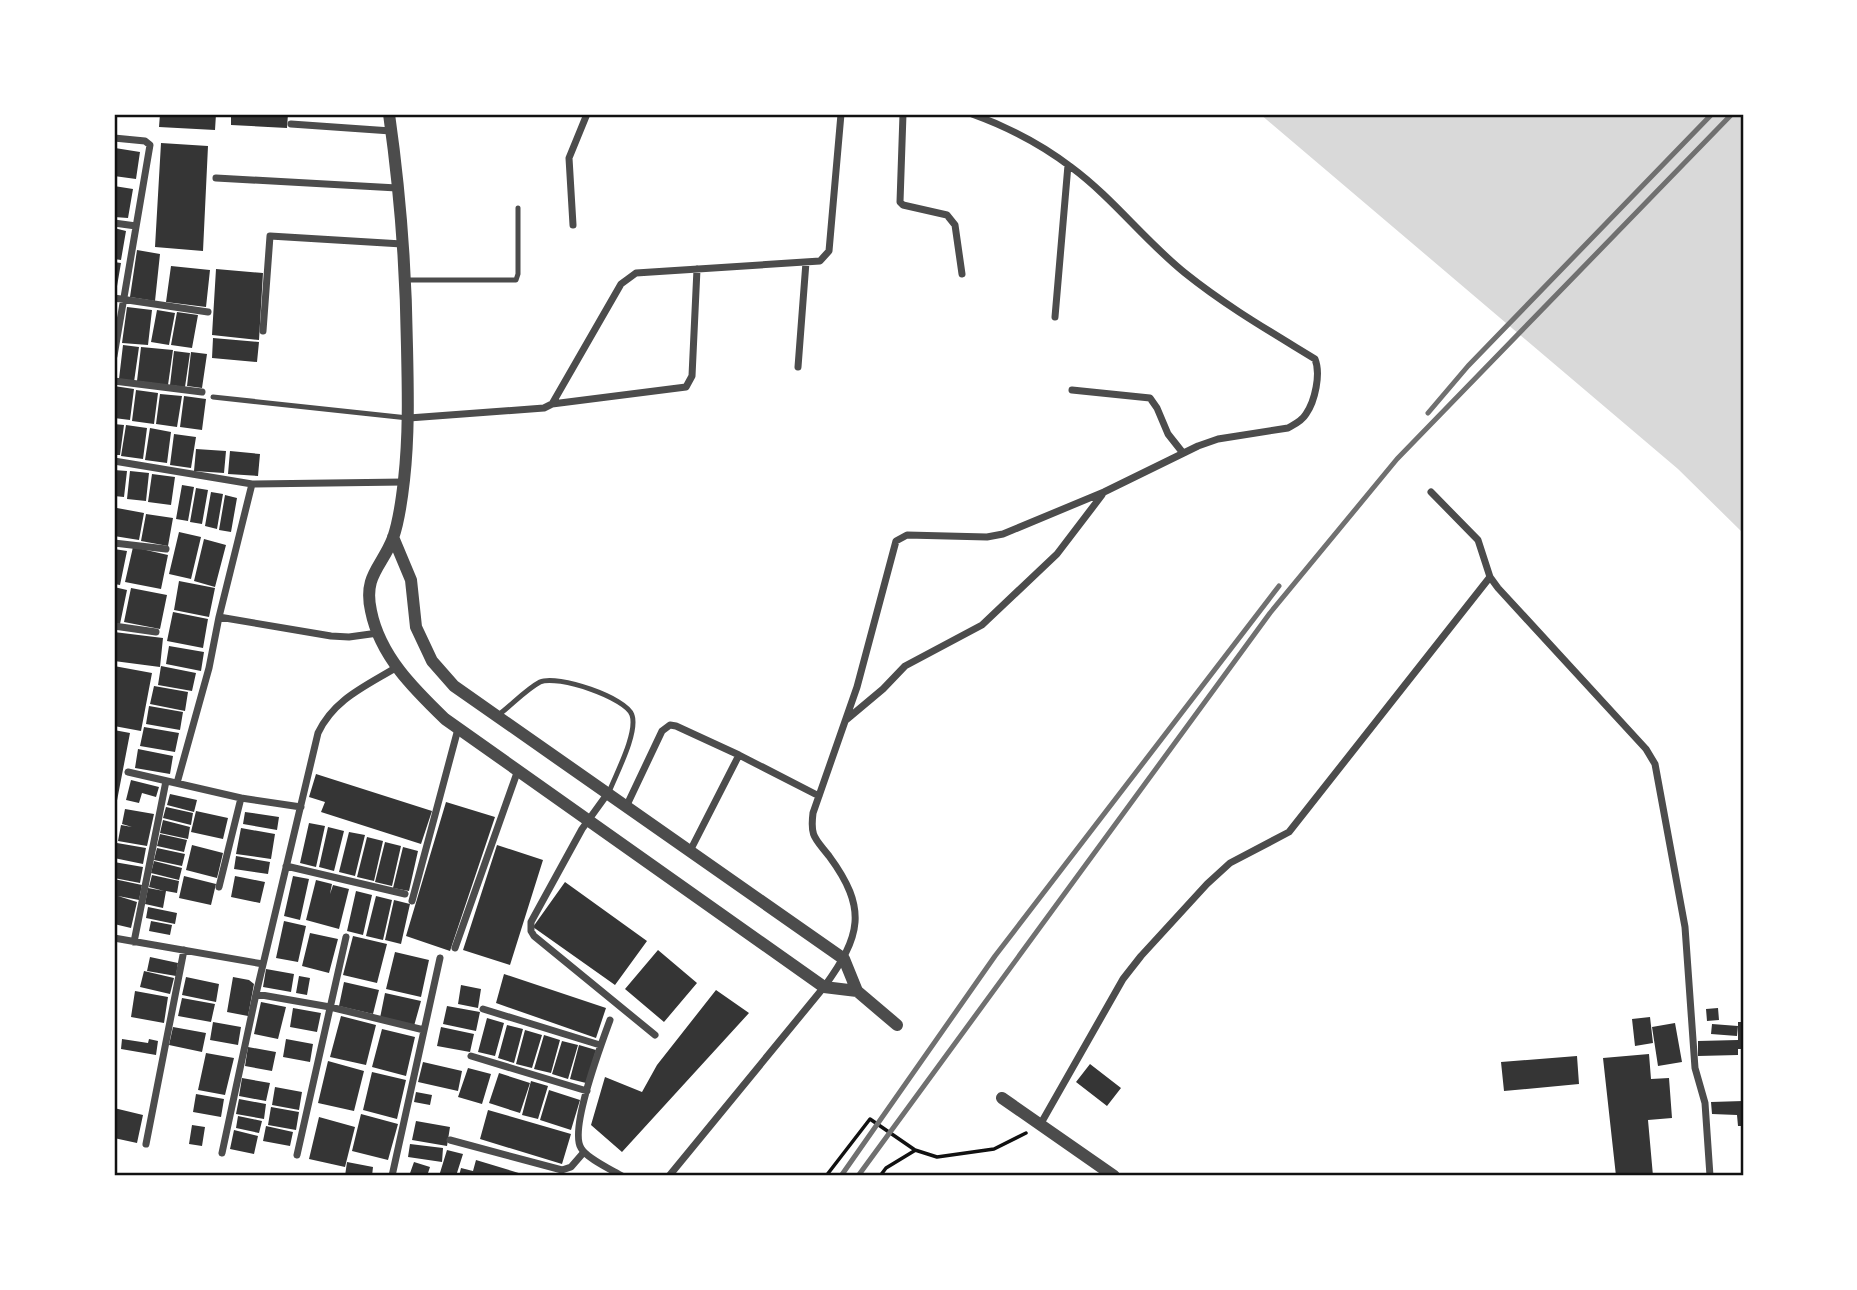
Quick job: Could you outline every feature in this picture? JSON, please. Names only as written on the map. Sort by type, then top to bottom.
[{"type":"street","points":[[389,114],[406,279],[409,418],[404,482],[393,537],[370,577],[370,610],[377,633],[397,667],[415,690],[458,729],[824,987],[857,991]]},
{"type":"street","points":[[573,225],[569,158],[587,114]]},
{"type":"street","points":[[552,404],[621,284],[636,273],[820,261],[829,251],[841,114]]},
{"type":"street","points":[[903,114],[900,202],[947,215],[952,219],[956,225],[962,274]]},
{"type":"street","points":[[669,1176],[824,987],[844,959],[856,929],[854,903],[847,882],[815,840],[811,829],[813,813],[857,687],[896,541],[907,535],[987,537],[1003,534],[1104,492],[1218,439],[1288,428],[1306,415],[1319,377],[1315,359],[1229,306],[1184,272],[1068,165],[1021,135],[972,114]]},
{"type":"street","points":[[291,124],[391,131]]},
{"type":"street","points":[[114,138],[145,141],[150,145],[114,356]]},
{"type":"street","points":[[1055,317],[1068,165]]},
{"type":"street","points":[[216,178],[397,188]]},
{"type":"street","points":[[114,223],[136,226]]},
{"type":"street","points":[[263,331],[270,236],[402,243]]},
{"type":"street","points":[[798,367],[806,262]]},
{"type":"street","points":[[409,418],[544,408],[552,404],[686,387],[692,376],[697,269]]},
{"type":"street","points":[[114,299],[208,312]]},
{"type":"street","points":[[114,381],[202,392]]},
{"type":"street","points":[[1072,390],[1150,398],[1168,434],[1183,453]]},
{"type":"street","points":[[114,461],[252,484],[404,482]]},
{"type":"street","points":[[177,783],[209,668],[252,484]]},
{"type":"street","points":[[845,720],[883,689],[905,666],[982,625],[1057,554],[1104,492]]},
{"type":"street","points":[[1432,492],[1478,540],[1490,578],[1646,749],[1655,764],[1685,927],[1695,1068],[1705,1103],[1710,1176]]},
{"type":"street","points":[[393,537],[411,580],[416,627],[432,660],[454,686],[844,959],[857,991],[897,1025]]},
{"type":"street","points":[[114,543],[166,550]]},
{"type":"street","points":[[1040,1126],[1123,979],[1141,956],[1230,863],[1289,832],[1490,578]]},
{"type":"street","points":[[219,617],[331,636],[349,637],[377,633]]},
{"type":"street","points":[[114,626],[156,632]]},
{"type":"street","points":[[222,1153],[256,994],[318,733],[326,717],[342,701],[397,667]]},
{"type":"street","points":[[626,807],[662,731],[670,725],[739,755],[819,796]]},
{"type":"street","points":[[412,901],[458,729]]},
{"type":"street","points":[[690,851],[739,755]]},
{"type":"street","points":[[455,948],[518,770]]},
{"type":"street","points":[[128,772],[241,798],[301,807]]},
{"type":"street","points":[[134,942],[166,781]]},
{"type":"street","points":[[608,793],[588,820],[531,922],[531,931],[654,1035]]},
{"type":"street","points":[[219,887],[241,798]]},
{"type":"street","points":[[286,866],[405,894]]},
{"type":"street","points":[[297,1155],[346,936]]},
{"type":"street","points":[[114,938],[263,964]]},
{"type":"street","points":[[146,1144],[184,950]]},
{"type":"street","points":[[392,1176],[440,958]]},
{"type":"street","points":[[256,994],[330,1007],[424,1030]]},
{"type":"street","points":[[482,1009],[600,1045]]},
{"type":"street","points":[[610,1020],[587,1091],[578,1141],[584,1152],[622,1176]]},
{"type":"street","points":[[471,1056],[587,1091]]},
{"type":"street","points":[[1002,1098],[1114,1176]]},
{"type":"street","points":[[450,1140],[562,1170],[571,1167],[584,1152]]},
{"type":"lane","points":[[406,279],[516,280],[518,208]]},
{"type":"lane","points":[[213,397],[409,418]]},
{"type":"lane","points":[[497,716],[541,682],[551,680],[586,686],[628,708],[632,714],[634,728],[608,793]]},
{"type":"path","points":[[826,1176],[870,1119],[915,1150],[937,1157],[994,1149],[1040,1126]]},
{"type":"path","points":[[880,1176],[886,1168],[915,1150]]},
{"type":"shaded area","points":[[1260,114],[1743,114],[1743,533],[1678,469]]},
{"type":"building","points":[[160,114],[216,114],[215,130],[159,127]]},
{"type":"building","points":[[231,114],[288,114],[287,128],[231,125]]},
{"type":"building","points":[[161,143],[208,146],[203,251],[155,247]]},
{"type":"building","points":[[115,148],[140,152],[136,179],[114,176]]},
{"type":"building","points":[[114,186],[133,189],[128,218],[114,217]]},
{"type":"building","points":[[114,228],[126,231],[121,260],[114,259]]},
{"type":"building","points":[[137,250],[160,254],[155,301],[130,297]]},
{"type":"building","points":[[114,262],[121,263],[116,292],[114,292]]},
{"type":"building","points":[[171,266],[210,270],[206,307],[166,302]]},
{"type":"building","points":[[216,269],[263,273],[259,340],[212,335]]},
{"type":"building","points":[[127,307],[152,310],[148,345],[122,343]]},
{"type":"building","points":[[157,310],[175,313],[169,345],[151,342]]},
{"type":"building","points":[[177,312],[198,315],[192,348],[171,345]]},
{"type":"building","points":[[213,338],[259,342],[257,362],[212,358]]},
{"type":"building","points":[[123,345],[139,347],[134,382],[119,379]]},
{"type":"building","points":[[141,347],[173,350],[168,385],[137,381]]},
{"type":"building","points":[[174,351],[190,353],[185,387],[170,385]]},
{"type":"building","points":[[191,352],[207,354],[202,388],[187,386]]},
{"type":"building","points":[[114,386],[134,389],[130,420],[114,418]]},
{"type":"building","points":[[136,390],[158,393],[154,424],[132,421]]},
{"type":"building","points":[[160,394],[182,396],[177,427],[156,424]]},
{"type":"building","points":[[184,396],[206,399],[202,430],[180,427]]},
{"type":"building","points":[[114,424],[124,425],[120,455],[114,455]]},
{"type":"building","points":[[126,425],[147,428],[143,459],[121,456]]},
{"type":"building","points":[[150,428],[171,432],[167,463],[145,460]]},
{"type":"building","points":[[174,434],[196,437],[191,468],[170,465]]},
{"type":"building","points":[[196,449],[226,451],[224,473],[194,471]]},
{"type":"building","points":[[230,451],[260,454],[258,476],[228,474]]},
{"type":"building","points":[[114,470],[127,471],[124,497],[114,496]]},
{"type":"building","points":[[130,471],[149,473],[146,501],[127,499]]},
{"type":"building","points":[[152,474],[175,477],[171,505],[148,502]]},
{"type":"building","points":[[182,485],[194,487],[188,521],[176,519]]},
{"type":"building","points":[[196,488],[208,490],[202,524],[190,522]]},
{"type":"building","points":[[211,492],[223,494],[217,529],[205,526]]},
{"type":"building","points":[[225,495],[237,498],[231,532],[219,530]]},
{"type":"building","points":[[117,508],[144,513],[139,540],[114,536]]},
{"type":"building","points":[[146,514],[173,518],[168,546],[141,541]]},
{"type":"building","points":[[179,532],[201,537],[191,579],[169,574]]},
{"type":"building","points":[[204,539],[226,545],[215,587],[194,581]]},
{"type":"building","points":[[133,547],[168,555],[161,589],[125,582]]},
{"type":"building","points":[[114,549],[127,551],[120,585],[114,584]]},
{"type":"building","points":[[179,581],[215,588],[209,617],[174,610]]},
{"type":"building","points":[[114,587],[127,590],[120,624],[114,623]]},
{"type":"building","points":[[131,588],[167,595],[160,629],[124,622]]},
{"type":"building","points":[[173,612],[208,619],[203,648],[167,641]]},
{"type":"building","points":[[114,632],[163,638],[160,667],[114,661]]},
{"type":"building","points":[[169,646],[204,652],[201,671],[166,664]]},
{"type":"building","points":[[114,666],[152,673],[141,731],[114,726]]},
{"type":"building","points":[[161,666],[196,673],[192,691],[158,685]]},
{"type":"building","points":[[154,686],[188,692],[185,711],[150,704]]},
{"type":"building","points":[[149,706],[183,712],[180,730],[146,724]]},
{"type":"building","points":[[144,727],[179,733],[175,752],[140,746]]},
{"type":"building","points":[[114,730],[130,733],[115,811],[114,811]]},
{"type":"building","points":[[138,749],[173,756],[170,774],[135,768]]},
{"type":"building","points":[[316,774],[432,811],[421,844],[321,812],[325,802],[309,797]]},
{"type":"building","points":[[131,780],[159,787],[156,797],[142,793],[139,803],[126,800]]},
{"type":"building","points":[[170,794],[197,800],[194,812],[167,805]]},
{"type":"building","points":[[446,802],[495,817],[450,951],[406,936]]},
{"type":"building","points":[[166,807],[193,813],[191,825],[163,818]]},
{"type":"building","points":[[125,809],[154,814],[147,846],[118,841],[121,825],[132,827],[122,824]]},
{"type":"building","points":[[196,811],[228,818],[223,839],[191,832]]},
{"type":"building","points":[[245,812],[279,817],[277,830],[243,824]]},
{"type":"building","points":[[163,820],[190,827],[188,839],[160,833]]},
{"type":"building","points":[[309,823],[325,826],[316,867],[300,863]]},
{"type":"building","points":[[328,827],[344,831],[334,871],[319,867]]},
{"type":"building","points":[[241,828],[275,834],[271,859],[236,854]]},
{"type":"building","points":[[349,832],[365,835],[355,876],[339,872]]},
{"type":"building","points":[[160,834],[187,840],[184,852],[157,846]]},
{"type":"building","points":[[367,837],[383,841],[374,881],[357,877]]},
{"type":"building","points":[[385,842],[401,846],[392,886],[375,882]]},
{"type":"building","points":[[117,843],[146,848],[143,864],[114,858]]},
{"type":"building","points":[[192,845],[223,853],[217,878],[186,870]]},
{"type":"building","points":[[497,845],[543,860],[510,965],[463,950]]},
{"type":"building","points":[[403,847],[418,851],[409,891],[393,888]]},
{"type":"building","points":[[157,848],[185,854],[182,866],[154,860]]},
{"type":"building","points":[[236,856],[270,862],[268,874],[234,869]]},
{"type":"building","points":[[154,861],[182,868],[179,880],[151,873]]},
{"type":"building","points":[[114,862],[143,867],[140,883],[114,878]]},
{"type":"building","points":[[152,875],[179,881],[177,893],[166,891],[163,908],[145,904],[148,888],[164,891],[149,887]]},
{"type":"building","points":[[184,876],[216,884],[211,905],[179,898]]},
{"type":"building","points":[[235,876],[265,882],[260,903],[231,897]]},
{"type":"building","points":[[293,876],[309,879],[300,920],[284,916]]},
{"type":"building","points":[[114,879],[142,885],[139,900],[118,896],[137,902],[131,928],[114,924]]},
{"type":"building","points":[[316,880],[332,884],[330,894],[333,885],[349,889],[339,929],[306,920]]},
{"type":"building","points":[[565,882],[647,941],[615,985],[533,927]]},
{"type":"building","points":[[356,891],[372,895],[363,935],[347,931]]},
{"type":"building","points":[[376,896],[392,900],[383,940],[366,936]]},
{"type":"building","points":[[394,900],[410,904],[401,944],[385,940]]},
{"type":"building","points":[[148,907],[177,913],[175,924],[146,918]]},
{"type":"building","points":[[151,921],[172,925],[170,935],[149,931]]},
{"type":"building","points":[[284,921],[306,926],[298,962],[276,958]]},
{"type":"building","points":[[310,933],[338,939],[329,973],[302,966]]},
{"type":"building","points":[[353,936],[387,944],[377,983],[343,975]]},
{"type":"building","points":[[658,950],[697,983],[664,1022],[625,989]]},
{"type":"building","points":[[395,952],[429,960],[421,997],[386,989]]},
{"type":"building","points":[[150,957],[178,963],[176,976],[147,971]]},
{"type":"building","points":[[266,969],[294,974],[291,992],[263,987]]},
{"type":"building","points":[[144,971],[174,978],[170,994],[140,987]]},
{"type":"building","points":[[504,974],[606,1008],[596,1038],[496,1003]]},
{"type":"building","points":[[299,976],[310,978],[307,995],[296,993]]},
{"type":"building","points":[[186,977],[219,984],[216,1002],[182,995]]},
{"type":"building","points":[[233,977],[249,980],[254,984],[248,1016],[227,1012]]},
{"type":"building","points":[[344,982],[379,990],[373,1014],[339,1006]]},
{"type":"building","points":[[461,985],[481,989],[478,1008],[458,1004]]},
{"type":"building","points":[[716,990],[749,1013],[622,1152],[591,1125],[605,1077],[642,1092],[657,1065]]},
{"type":"building","points":[[135,991],[168,997],[164,1023],[131,1017]]},
{"type":"building","points":[[385,993],[421,1001],[414,1026],[380,1018]]},
{"type":"building","points":[[182,998],[215,1004],[211,1022],[178,1016]]},
{"type":"building","points":[[261,1002],[286,1007],[278,1039],[254,1034]]},
{"type":"building","points":[[447,1006],[480,1012],[476,1031],[443,1024]]},
{"type":"building","points":[[293,1008],[321,1013],[317,1032],[290,1027]]},
{"type":"building","points":[[1718,1008],[1719,1020],[1707,1021],[1706,1009]]},
{"type":"building","points":[[341,1016],[376,1025],[366,1065],[330,1057]]},
{"type":"building","points":[[1650,1017],[1653,1043],[1635,1046],[1632,1019]]},
{"type":"building","points":[[487,1018],[504,1023],[495,1056],[478,1052]]},
{"type":"building","points":[[213,1022],[241,1027],[238,1045],[210,1040]]},
{"type":"building","points":[[1738,1022],[1743,1022],[1743,1049],[1738,1049],[1738,1055],[1698,1056],[1698,1041],[1738,1040]]},
{"type":"building","points":[[1675,1023],[1682,1062],[1658,1066],[1652,1027]]},
{"type":"building","points":[[1712,1024],[1738,1026],[1737,1036],[1711,1034]]},
{"type":"building","points":[[507,1025],[523,1029],[514,1063],[498,1058]]},
{"type":"building","points":[[173,1027],[206,1033],[202,1052],[169,1045]]},
{"type":"building","points":[[441,1027],[474,1034],[470,1052],[437,1046]]},
{"type":"building","points":[[382,1029],[415,1037],[406,1076],[372,1067]]},
{"type":"building","points":[[525,1030],[542,1035],[532,1068],[516,1064]]},
{"type":"building","points":[[544,1035],[560,1040],[551,1073],[534,1069]]},
{"type":"building","points":[[122,1039],[148,1043],[149,1039],[158,1041],[156,1055],[121,1049]]},
{"type":"building","points":[[286,1039],[313,1044],[310,1062],[283,1057]]},
{"type":"building","points":[[562,1041],[578,1045],[568,1079],[552,1074]]},
{"type":"building","points":[[579,1045],[596,1050],[586,1083],[570,1079]]},
{"type":"building","points":[[248,1047],[276,1052],[272,1071],[245,1066]]},
{"type":"building","points":[[206,1053],[234,1058],[225,1095],[198,1090]]},
{"type":"building","points":[[1649,1054],[1651,1079],[1669,1078],[1672,1118],[1648,1120],[1653,1176],[1616,1176],[1603,1058]]},
{"type":"building","points":[[1577,1056],[1579,1084],[1504,1091],[1501,1062]]},
{"type":"building","points":[[328,1061],[364,1071],[354,1111],[318,1103]]},
{"type":"building","points":[[423,1062],[462,1071],[458,1091],[418,1082]]},
{"type":"building","points":[[1090,1064],[1121,1088],[1107,1106],[1076,1082]]},
{"type":"building","points":[[468,1068],[491,1074],[482,1104],[458,1097]]},
{"type":"building","points":[[372,1072],[406,1080],[397,1119],[363,1110]]},
{"type":"building","points":[[499,1073],[530,1083],[520,1113],[489,1103]]},
{"type":"building","points":[[242,1078],[270,1083],[266,1101],[239,1096]]},
{"type":"building","points":[[531,1081],[548,1086],[538,1119],[522,1115]]},
{"type":"building","points":[[275,1087],[302,1092],[299,1110],[272,1105]]},
{"type":"building","points":[[549,1090],[580,1100],[571,1130],[540,1120]]},
{"type":"building","points":[[416,1092],[432,1095],[430,1105],[414,1102]]},
{"type":"building","points":[[196,1094],[224,1099],[221,1117],[193,1112]]},
{"type":"building","points":[[239,1099],[266,1104],[264,1119],[236,1114]]},
{"type":"building","points":[[1743,1101],[1743,1126],[1738,1126],[1737,1115],[1712,1114],[1711,1102]]},
{"type":"building","points":[[271,1107],[299,1112],[296,1130],[268,1125]]},
{"type":"building","points":[[114,1108],[143,1115],[137,1143],[114,1138]]},
{"type":"building","points":[[488,1110],[571,1134],[562,1164],[480,1139]]},
{"type":"building","points":[[361,1114],[398,1124],[388,1160],[352,1151]]},
{"type":"building","points":[[238,1116],[262,1121],[259,1133],[236,1128]]},
{"type":"building","points":[[319,1117],[355,1127],[345,1167],[309,1159]]},
{"type":"building","points":[[416,1121],[450,1127],[447,1146],[412,1140]]},
{"type":"building","points":[[192,1125],[205,1127],[202,1146],[189,1144]]},
{"type":"building","points":[[266,1126],[293,1132],[290,1146],[263,1141]]},
{"type":"building","points":[[234,1130],[258,1136],[254,1154],[230,1149]]},
{"type":"building","points":[[410,1144],[443,1148],[442,1162],[408,1157]]},
{"type":"building","points":[[447,1150],[463,1154],[456,1176],[439,1176]]},
{"type":"building","points":[[476,1160],[522,1174],[459,1176],[461,1168],[473,1171]]},
{"type":"building","points":[[347,1162],[373,1167],[372,1176],[345,1176]]},
{"type":"building","points":[[414,1162],[430,1167],[427,1176],[409,1176]]},
{"type":"railway","points":[[1428,413],[1468,366],[1712,114]]},
{"type":"railway","points":[[858,1176],[1270,613],[1397,459],[1732,114]]},
{"type":"railway","points":[[841,1176],[995,956],[1279,586]]}]
